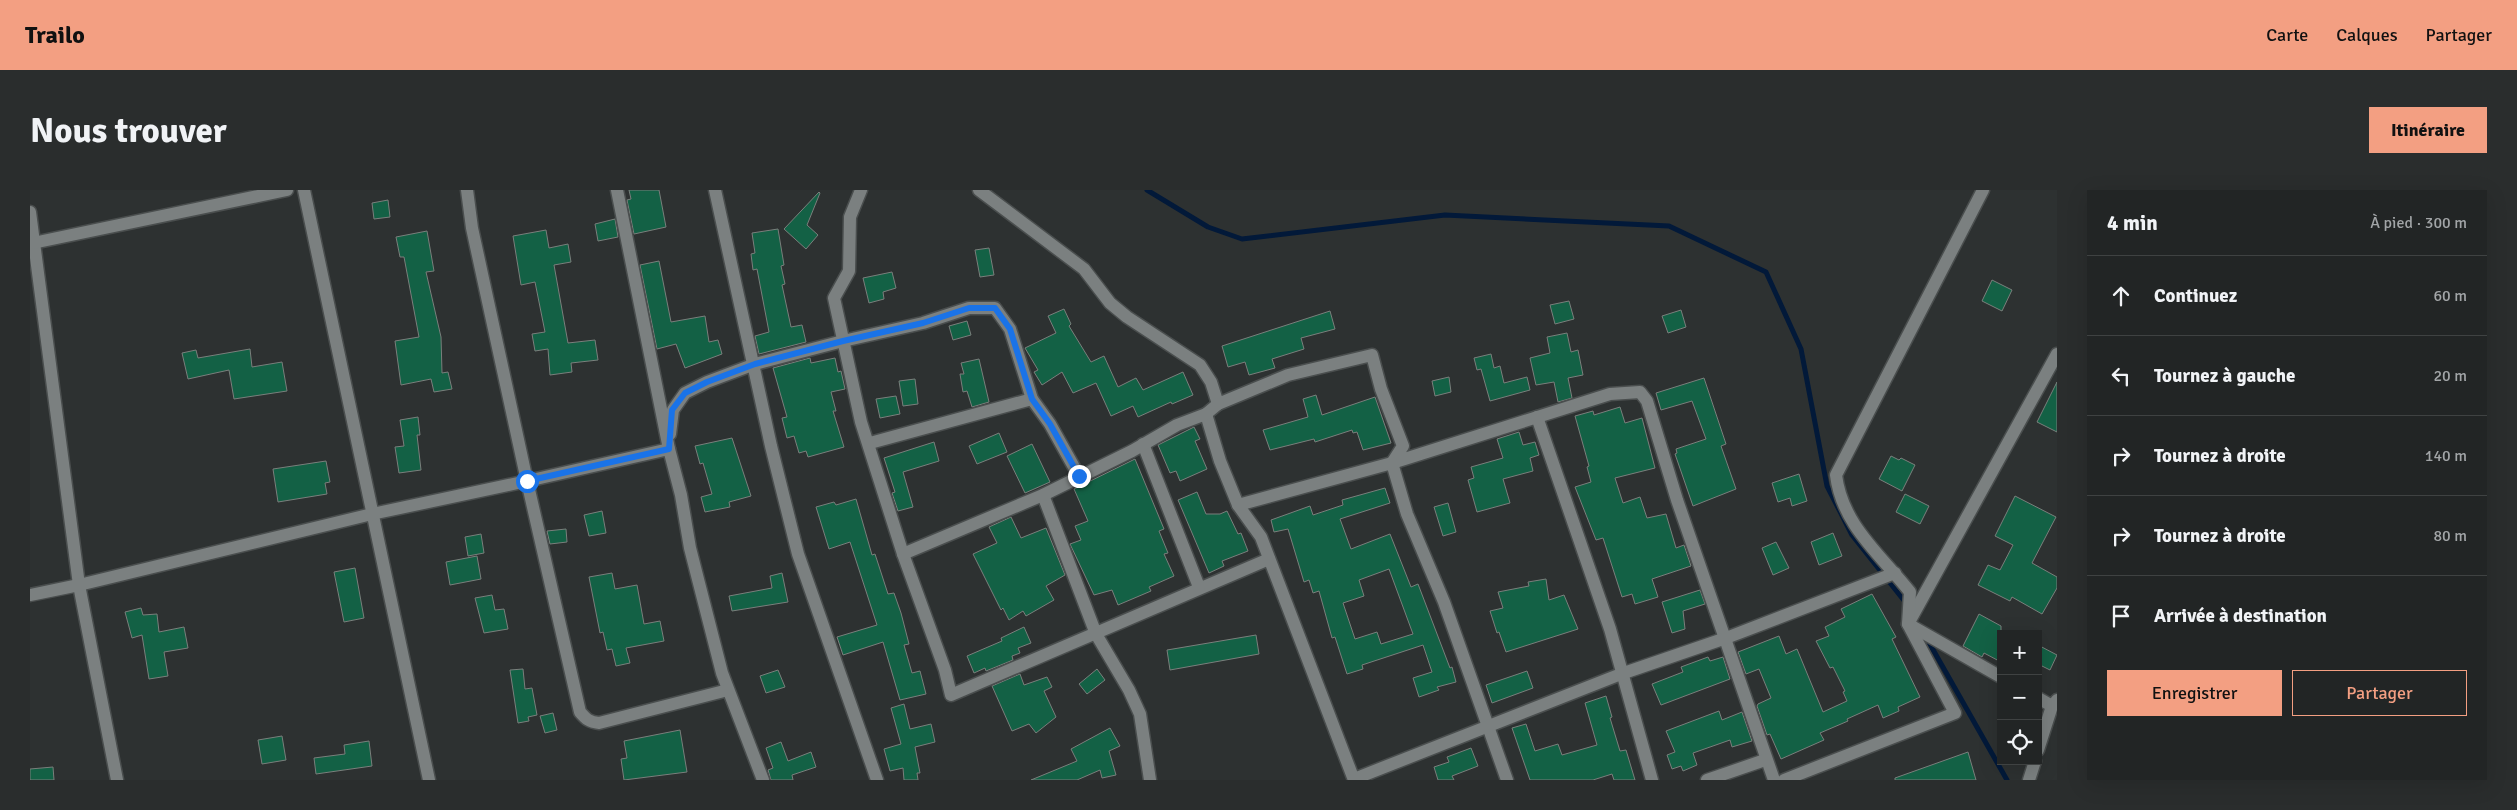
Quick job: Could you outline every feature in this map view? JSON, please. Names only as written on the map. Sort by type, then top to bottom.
[{"type":"street","points":[[33,243],[287,190]]},
{"type":"street","points":[[304,190],[429,780]]},
{"type":"street","points":[[467,190],[472,228],[580,712],[590,722],[599,723],[728,690]]},
{"type":"street","points":[[617,190],[669,449],[681,495],[690,548],[728,690],[756,757],[763,780]]},
{"type":"street","points":[[715,190],[755,364],[771,446],[798,554],[877,780]]},
{"type":"street","points":[[861,190],[850,216],[849,271],[834,298],[861,422],[870,443],[903,554],[951,695],[1096,634],[1199,587],[1269,559]]},
{"type":"street","points":[[980,190],[1084,269],[1110,303],[1127,317],[1200,365],[1211,382],[1218,404]]},
{"type":"street","points":[[1784,780],[1955,713],[1908,624],[1910,592],[1860,534],[1839,495],[1836,475],[1983,190]]},
{"type":"street","points":[[30,212],[79,585],[117,780]]},
{"type":"street","points":[[669,449],[672,410],[685,393],[707,382],[755,364],[923,323],[969,308],[995,308],[1010,329],[1032,399],[1050,424],[1079,476]]},
{"type":"street","points":[[1908,624],[2057,354]]},
{"type":"street","points":[[903,554],[1043,495],[1177,425],[1206,414],[1218,404],[1288,375],[1372,355],[1403,446],[1392,463]]},
{"type":"street","points":[[1238,505],[1392,463],[1610,394],[1632,390],[1640,392],[1644,396],[1765,760],[1774,780]]},
{"type":"street","points":[[870,443],[1032,399]]},
{"type":"street","points":[[1206,414],[1220,460],[1238,505],[1261,537],[1354,780],[1621,674],[1726,638],[1895,573]]},
{"type":"street","points":[[1537,417],[1610,629],[1652,780]]},
{"type":"street","points":[[1143,444],[1199,587]]},
{"type":"street","points":[[30,595],[79,585],[372,514],[669,449]]},
{"type":"street","points":[[1392,463],[1408,514],[1444,602],[1486,726],[1507,780]]},
{"type":"street","points":[[1043,495],[1096,634],[1129,690],[1140,714],[1150,780]]},
{"type":"street","points":[[1908,624],[1997,675]]},
{"type":"street","points":[[2042,699],[2055,703],[2042,739]]},
{"type":"street","points":[[1707,780],[1765,760]]},
{"type":"street","points":[[2029,780],[2034,765]]},
{"type":"building","points":[[629,190],[659,190],[666,227],[634,234],[627,200],[631,199]]},
{"type":"building","points":[[819,192],[807,225],[818,235],[806,249],[784,229]]},
{"type":"building","points":[[388,200],[390,217],[374,219],[372,203]]},
{"type":"building","points":[[615,219],[618,237],[598,241],[595,224]]},
{"type":"building","points":[[778,229],[784,265],[781,266],[785,284],[782,285],[791,327],[802,325],[806,342],[759,354],[755,336],[769,332],[757,269],[753,270],[751,254],[755,253],[752,233]]},
{"type":"building","points":[[546,230],[549,248],[568,244],[571,262],[554,265],[568,343],[595,340],[598,360],[571,363],[572,372],[550,375],[548,349],[535,351],[532,334],[545,332],[535,282],[521,285],[513,236]]},
{"type":"building","points":[[427,231],[434,271],[426,272],[441,337],[442,373],[448,372],[452,389],[434,392],[431,379],[401,385],[395,341],[419,337],[404,257],[400,257],[396,237]]},
{"type":"building","points":[[989,248],[994,275],[980,277],[975,250]]},
{"type":"building","points":[[659,261],[671,322],[705,316],[709,342],[718,340],[722,354],[685,368],[676,344],[657,349],[640,265]]},
{"type":"building","points":[[892,272],[896,288],[883,292],[884,299],[869,303],[863,278]]},
{"type":"building","points":[[1992,280],[2012,290],[2002,311],[1982,301]]},
{"type":"building","points":[[1569,301],[1574,319],[1555,324],[1550,305]]},
{"type":"building","points":[[1064,309],[1071,324],[1069,326],[1091,362],[1104,356],[1118,387],[1136,378],[1143,390],[1183,372],[1193,395],[1172,404],[1171,402],[1138,417],[1133,406],[1111,416],[1096,383],[1073,393],[1062,372],[1042,385],[1034,372],[1038,370],[1025,348],[1056,333],[1048,316]]},
{"type":"building","points":[[1681,310],[1686,327],[1668,333],[1662,316]]},
{"type":"building","points":[[1330,311],[1335,329],[1301,338],[1304,349],[1272,359],[1275,368],[1249,375],[1245,362],[1228,367],[1222,346]]},
{"type":"building","points":[[967,321],[971,335],[953,340],[949,326]]},
{"type":"building","points":[[1567,333],[1571,352],[1578,350],[1583,375],[1568,378],[1572,398],[1558,402],[1554,382],[1536,385],[1530,358],[1550,353],[1547,337]]},
{"type":"building","points":[[250,349],[252,367],[282,362],[287,391],[234,399],[229,370],[188,379],[182,353],[196,350],[198,358]]},
{"type":"building","points":[[1491,354],[1494,368],[1500,366],[1504,383],[1527,377],[1530,390],[1490,401],[1481,369],[1477,370],[1474,358]]},
{"type":"building","points":[[810,358],[811,363],[835,358],[838,372],[841,371],[845,389],[831,392],[836,411],[833,411],[844,447],[808,457],[806,451],[799,453],[794,436],[787,438],[782,418],[787,417],[773,368]]},
{"type":"building","points":[[979,359],[989,402],[972,407],[967,391],[963,392],[960,374],[964,374],[961,363]]},
{"type":"building","points":[[1449,377],[1451,392],[1435,396],[1432,381]]},
{"type":"building","points":[[1704,378],[1726,444],[1721,446],[1736,489],[1693,506],[1675,454],[1677,453],[1676,449],[1706,439],[1692,401],[1661,410],[1656,393]]},
{"type":"building","points":[[915,379],[918,404],[903,406],[899,381]]},
{"type":"building","points":[[2057,382],[2057,432],[2037,422]]},
{"type":"building","points":[[1316,395],[1322,415],[1375,397],[1391,443],[1363,450],[1357,432],[1353,433],[1352,430],[1315,442],[1314,439],[1270,450],[1263,430],[1308,417],[1303,399]]},
{"type":"building","points":[[896,396],[900,414],[880,418],[876,399]]},
{"type":"building","points":[[1620,407],[1625,423],[1642,418],[1655,468],[1615,478],[1623,503],[1640,497],[1647,518],[1666,514],[1676,548],[1684,545],[1691,566],[1652,579],[1658,597],[1635,604],[1632,594],[1622,597],[1603,538],[1596,540],[1575,487],[1591,482],[1587,467],[1589,466],[1575,416],[1593,411],[1594,415]]},
{"type":"building","points":[[418,417],[420,435],[417,435],[421,470],[399,473],[395,447],[404,446],[400,420]]},
{"type":"building","points":[[1194,427],[1200,439],[1195,441],[1207,469],[1180,481],[1176,471],[1170,473],[1158,445]]},
{"type":"building","points":[[1519,432],[1523,445],[1535,442],[1539,455],[1530,458],[1533,471],[1503,479],[1510,503],[1477,512],[1468,480],[1474,478],[1471,467],[1503,458],[1497,439]]},
{"type":"building","points":[[999,433],[1007,452],[977,464],[969,446]]},
{"type":"building","points":[[732,438],[751,496],[729,502],[730,507],[705,512],[701,497],[712,494],[703,463],[700,464],[695,446]]},
{"type":"building","points":[[934,442],[939,461],[903,472],[913,507],[898,511],[892,493],[895,492],[884,458]]},
{"type":"building","points":[[1032,444],[1050,482],[1025,493],[1007,456]]},
{"type":"building","points":[[1891,456],[1899,460],[1901,458],[1915,465],[1902,491],[1879,479]]},
{"type":"building","points":[[1135,459],[1164,529],[1159,531],[1168,553],[1164,554],[1174,576],[1149,587],[1151,591],[1118,605],[1112,590],[1094,595],[1070,544],[1081,540],[1075,526],[1088,521],[1074,489]]},
{"type":"building","points":[[326,461],[330,482],[325,483],[327,494],[278,502],[273,469]]},
{"type":"building","points":[[1799,474],[1807,501],[1792,506],[1790,498],[1778,502],[1772,483]]},
{"type":"building","points":[[1385,488],[1390,503],[1340,519],[1351,549],[1390,534],[1411,587],[1418,584],[1450,668],[1452,667],[1456,682],[1437,687],[1439,690],[1419,697],[1413,678],[1432,672],[1423,645],[1362,665],[1363,669],[1347,674],[1335,637],[1332,638],[1319,591],[1313,593],[1309,580],[1304,582],[1288,529],[1274,532],[1271,520],[1310,506],[1313,515],[1343,505],[1342,500]],"holes":[[[1389,569],[1413,634],[1381,644],[1377,632],[1355,639],[1343,603],[1364,596],[1359,580]]]},
{"type":"building","points":[[1197,492],[1206,514],[1220,514],[1227,511],[1238,534],[1241,533],[1248,551],[1222,561],[1224,566],[1209,573],[1178,500]]},
{"type":"building","points":[[1905,494],[1929,506],[1920,524],[1896,512]]},
{"type":"building","points":[[2015,496],[2056,517],[2032,563],[2057,577],[2057,588],[2042,614],[2012,597],[2010,601],[1978,585],[1988,565],[2000,570],[2013,545],[1995,536]]},
{"type":"building","points":[[856,499],[872,555],[875,554],[888,594],[894,593],[901,613],[909,644],[904,645],[912,673],[920,671],[926,694],[900,700],[883,642],[843,655],[837,637],[877,625],[850,542],[829,549],[816,507],[834,502],[836,505]]},
{"type":"building","points":[[1448,503],[1456,532],[1443,536],[1434,507]]},
{"type":"building","points":[[602,511],[606,533],[589,536],[584,515]]},
{"type":"building","points":[[1011,517],[1021,538],[1046,528],[1065,575],[1046,586],[1054,600],[1026,616],[1023,611],[1009,620],[1003,608],[1001,610],[973,554],[997,543],[989,527]]},
{"type":"building","points":[[566,529],[567,542],[550,544],[547,531]]},
{"type":"building","points":[[1833,533],[1842,556],[1819,565],[1811,542]]},
{"type":"building","points":[[481,534],[484,553],[468,556],[465,537]]},
{"type":"building","points":[[1776,542],[1789,568],[1773,575],[1762,548]]},
{"type":"building","points":[[477,556],[481,579],[450,585],[446,562]]},
{"type":"building","points":[[355,568],[364,618],[344,622],[334,572]]},
{"type":"building","points":[[612,573],[615,589],[637,585],[644,624],[660,621],[664,641],[626,648],[630,663],[616,666],[612,649],[607,650],[603,632],[600,633],[589,577]]},
{"type":"building","points":[[782,573],[788,602],[732,611],[729,596],[772,588],[770,576]]},
{"type":"building","points":[[1546,579],[1549,600],[1564,595],[1578,629],[1506,652],[1490,611],[1503,608],[1498,592],[1529,586],[1528,582]]},
{"type":"building","points":[[1700,590],[1705,604],[1683,611],[1685,629],[1672,633],[1662,602]]},
{"type":"building","points":[[1872,594],[1896,637],[1892,639],[1920,697],[1898,707],[1899,711],[1883,718],[1878,705],[1820,733],[1824,740],[1781,759],[1770,734],[1767,735],[1757,706],[1771,698],[1759,669],[1746,674],[1738,652],[1779,636],[1786,654],[1797,649],[1823,712],[1847,701],[1843,692],[1845,691],[1833,667],[1830,668],[1816,641],[1829,636],[1825,627],[1845,617],[1841,609]]},
{"type":"building","points":[[492,595],[495,610],[504,609],[508,629],[484,633],[475,598]]},
{"type":"building","points":[[141,608],[143,615],[157,614],[159,632],[184,627],[188,648],[164,652],[168,676],[149,679],[142,635],[132,638],[125,612]]},
{"type":"building","points":[[1979,614],[2001,626],[2001,630],[1997,630],[1997,660],[1984,653],[1982,657],[1963,646]]},
{"type":"building","points":[[1024,627],[1031,643],[1018,648],[1020,653],[1012,656],[1013,660],[986,671],[985,668],[974,673],[967,656],[1002,641],[1001,638]]},
{"type":"building","points":[[1256,635],[1259,654],[1170,670],[1167,650]]},
{"type":"building","points":[[2042,647],[2057,655],[2050,670],[2042,666]]},
{"type":"building","points":[[1708,657],[1710,661],[1723,657],[1730,679],[1661,705],[1652,684],[1683,672],[1681,667]]},
{"type":"building","points":[[523,669],[525,689],[532,688],[537,715],[528,717],[529,721],[518,723],[510,670]]},
{"type":"building","points":[[1097,669],[1105,680],[1087,694],[1079,684]]},
{"type":"building","points":[[778,670],[785,687],[766,693],[760,676]]},
{"type":"building","points":[[1527,671],[1533,688],[1492,703],[1486,685]]},
{"type":"building","points":[[1020,674],[1024,685],[1047,677],[1052,687],[1044,691],[1056,717],[1036,733],[1029,724],[1012,731],[992,686]]},
{"type":"building","points":[[1606,696],[1612,717],[1610,718],[1620,751],[1626,750],[1635,780],[1614,780],[1612,774],[1593,780],[1530,780],[1512,728],[1526,724],[1535,751],[1558,744],[1562,755],[1597,745],[1585,703]]},
{"type":"building","points":[[904,704],[910,729],[931,724],[935,742],[915,747],[920,773],[917,773],[918,780],[904,780],[903,768],[890,771],[884,749],[901,744],[891,708]]},
{"type":"building","points":[[1719,711],[1722,720],[1742,712],[1752,741],[1732,747],[1730,740],[1693,753],[1697,765],[1683,771],[1681,766],[1672,769],[1667,755],[1675,752],[1666,731]]},
{"type":"building","points":[[553,713],[557,730],[545,733],[540,716]]},
{"type":"building","points":[[1110,728],[1120,746],[1109,751],[1116,775],[1102,778],[1100,770],[1077,780],[1031,780],[1077,761],[1071,749]]},
{"type":"building","points":[[680,730],[687,772],[624,780],[621,759],[627,758],[624,741]]},
{"type":"building","points":[[282,736],[286,760],[262,764],[258,740]]},
{"type":"building","points":[[369,741],[372,766],[316,774],[314,758],[345,754],[344,745]]},
{"type":"building","points":[[781,742],[788,761],[811,752],[816,767],[792,775],[793,780],[771,780],[768,770],[773,768],[766,748]]},
{"type":"building","points":[[1471,748],[1478,766],[1452,776],[1454,780],[1438,780],[1434,767],[1449,762],[1447,757]]},
{"type":"building","points":[[1968,752],[1976,780],[1895,780],[1895,778]]},
{"type":"building","points":[[53,767],[54,780],[30,780],[30,769]]},
{"type":"waterway","points":[[1147,190],[1208,227],[1242,239],[1445,215],[1669,226],[1766,272],[1801,349],[1827,486],[1852,535],[1906,603]]},
{"type":"waterway","points":[[1927,639],[2007,780]]},
{"type":"route","points":[[527,481],[669,449],[672,410],[685,393],[707,382],[755,364],[923,323],[969,308],[995,308],[1010,329],[1032,399],[1050,424],[1079,476]]}]
